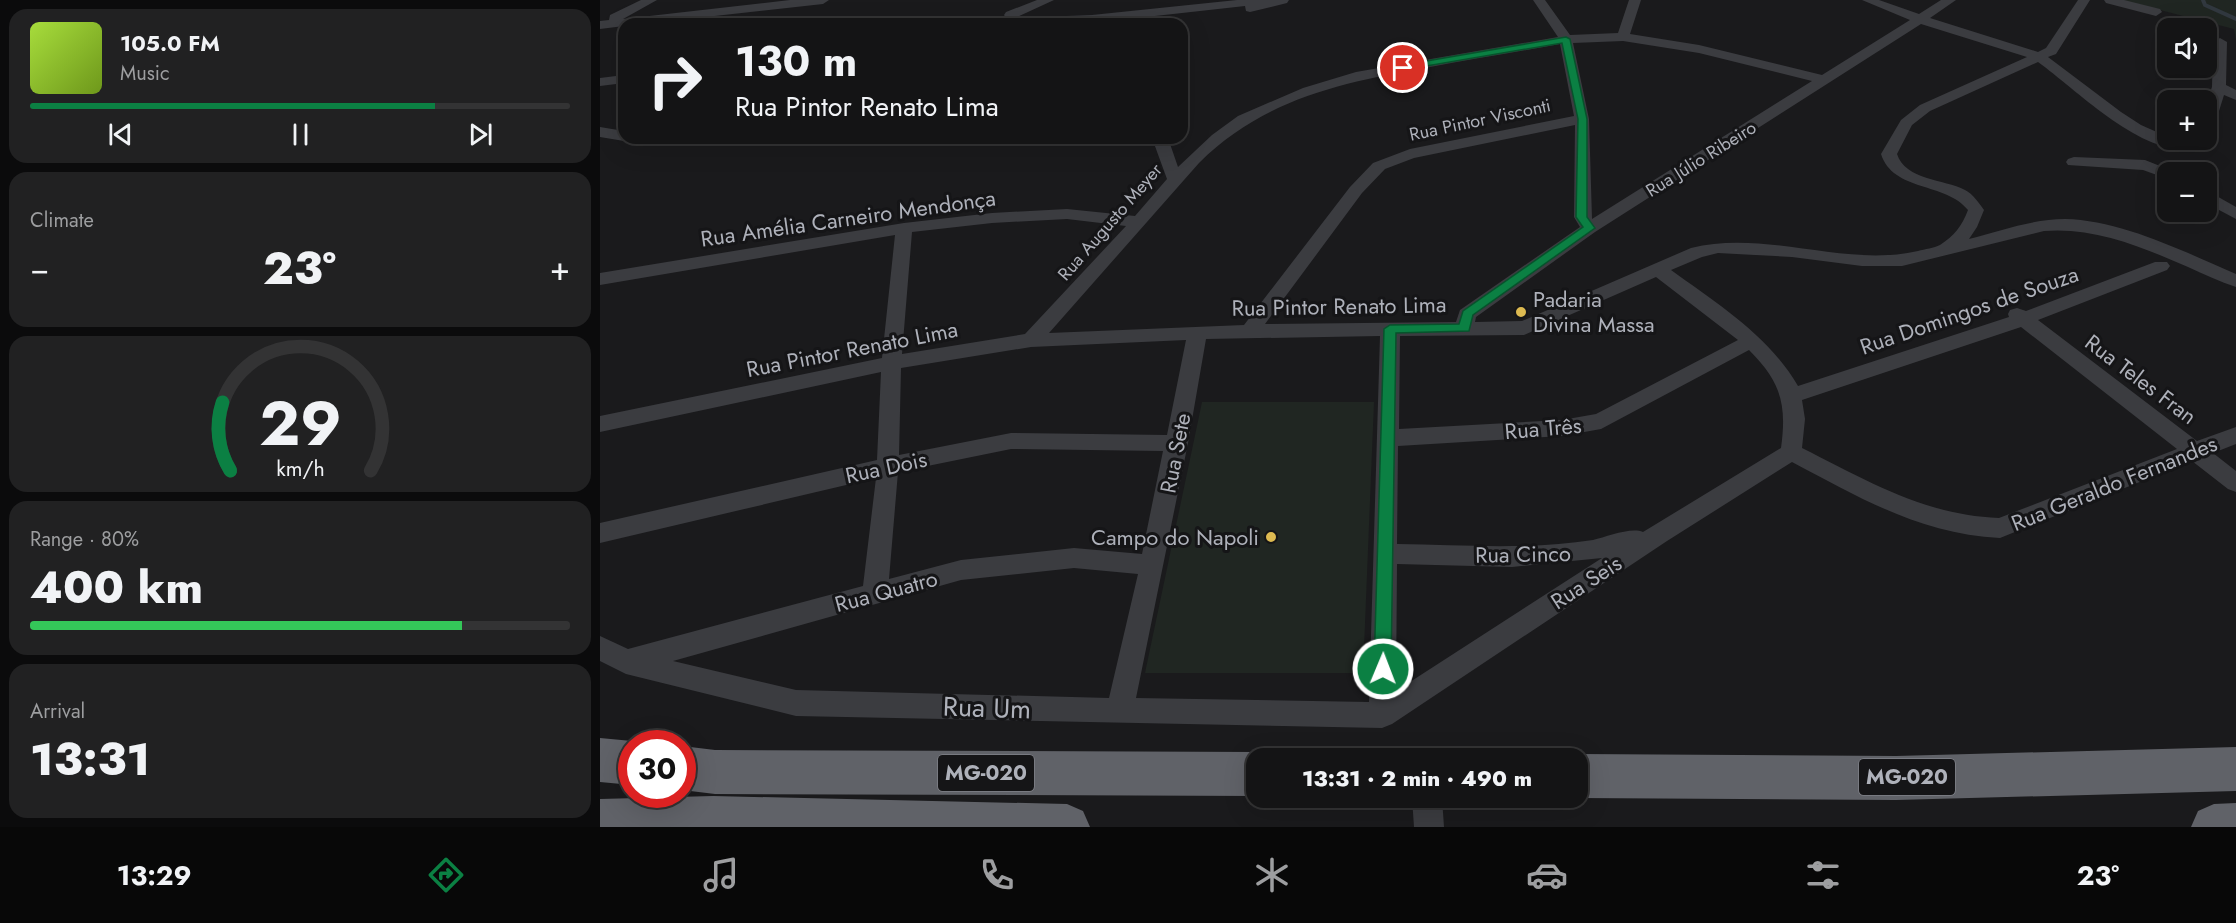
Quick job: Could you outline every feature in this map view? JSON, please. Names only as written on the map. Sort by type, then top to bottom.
[{"type":"highway","points":[[600,760],[618,762]]},
{"type":"highway","name":"MG-020","points":[[1588,776],[1896,778],[2236,769]]},
{"type":"highway","name":"MG-020","points":[[696,770],[715,772],[1246,774]]},
{"type":"highway","name":"MG-020","points":[[600,822],[713,819],[1067,827]]},
{"type":"highway","points":[[2214,827],[2236,826]]},
{"type":"street","points":[[600,24],[651,0]]},
{"type":"street","points":[[656,18],[823,0]]},
{"type":"street","points":[[1003,18],[1048,0]]},
{"type":"street","points":[[1102,18],[1263,0]]},
{"type":"street","points":[[1156,18],[1236,11],[1283,0]]},
{"type":"street","points":[[1539,0],[1566,39],[1582,119],[1582,217],[1589,228]]},
{"type":"street","points":[[1623,37],[1635,0]]},
{"type":"street","points":[[1868,0],[1918,20],[2039,58],[2129,123],[2157,138]]},
{"type":"street","name":"Rua Júlio Ribeiro","points":[[1465,328],[1467,314],[1589,228],[1950,0]]},
{"type":"street","points":[[1940,251],[1958,242],[1972,224],[1976,210],[1960,194],[1916,178],[1894,166],[1889,159],[1889,154],[1906,123],[1925,108],[2039,58],[2050,51],[2084,0]]},
{"type":"street","points":[[2110,0],[2156,12]]},
{"type":"street","points":[[600,24],[618,22]]},
{"type":"street","name":"Rua Augusto Meyer","points":[[1031,340],[1139,222],[1174,177],[1231,127],[1282,101],[1325,85],[1356,76],[1566,39],[1623,37],[1700,49],[1826,80]]},
{"type":"street","points":[[2217,93],[2220,42]]},
{"type":"street","points":[[600,82],[618,80]]},
{"type":"street","points":[[2219,87],[2236,96]]},
{"type":"street","name":"Rua Pintor Visconti","points":[[1250,331],[1356,190],[1379,166],[1410,154],[1582,119]]},
{"type":"street","points":[[600,132],[618,135]]},
{"type":"street","points":[[2145,165],[2140,151],[2143,143],[2154,137]]},
{"type":"street","points":[[1162,144],[1174,177]]},
{"type":"street","points":[[2074,162],[2145,165],[2157,170]]},
{"type":"street","points":[[2217,202],[2236,213]]},
{"type":"street","name":"Rua Amélia Carneiro Mendonça","points":[[600,279],[904,228],[992,218],[1067,214],[1139,222]]},
{"type":"street","name":"Rua Pintor Renato Lima","points":[[600,424],[891,363],[1031,340],[1250,331],[1524,328],[1697,252],[1718,248],[1792,252],[1862,260],[1902,260],[2051,224],[2066,224],[2113,234],[2171,262],[2236,280]]},
{"type":"street","points":[[875,593],[888,466],[891,363],[904,228]]},
{"type":"street","name":"Rua Domingos de Souza","points":[[1791,396],[2171,262]]},
{"type":"street","points":[[1658,270],[1751,341],[1781,375],[1791,396],[1795,421],[1791,452]]},
{"type":"street","name":"Rua Teles Fran","points":[[2020,317],[2236,483]]},
{"type":"street","points":[[1382,715],[1390,329]]},
{"type":"street","name":"Rua Sete","points":[[1120,711],[1177,443],[1197,334]]},
{"type":"street","name":"Rua Três","points":[[1387,438],[1562,429],[1601,421],[1751,341]]},
{"type":"street","name":"Rua Geraldo Fernandes","points":[[1791,452],[1889,502],[1954,524],[1980,529],[2000,528],[2236,435]]},
{"type":"street","name":"Rua Dois","points":[[600,532],[888,466],[1011,441],[1177,443]]},
{"type":"street","name":"Rua Seis","points":[[1382,715],[1659,534],[1791,452]]},
{"type":"street","name":"Rua Cinco","points":[[1385,554],[1552,556],[1615,547],[1659,534]]},
{"type":"street","name":"Rua Quatro","points":[[626,662],[961,570],[1074,558],[1152,565]]},
{"type":"street","name":"Rua Um","points":[[600,648],[626,662],[796,702],[1120,711],[1382,715]]},
{"type":"street","points":[[1428,808],[1429,827]]},
{"type":"shaded area","points":[[2121,0],[2236,0],[2236,40],[2234,29],[2217,25],[2217,18],[2191,18]]},
{"type":"shaded area","name":"Campo do Napoli","points":[[1202,402],[1374,402],[1363,673],[1145,673]]},
{"type":"waterway","points":[[2203,0],[2205,5],[2236,19]]},
{"type":"place","name":"Padaria Divina Massa","points":[[1521,312]]},
{"type":"place","name":"Campo do Napoli","points":[[1271,537]]},
{"type":"route","points":[[1383,669],[1390,329],[1465,328],[1467,314],[1589,228],[1582,217],[1582,119],[1566,39],[1403,68]]}]
